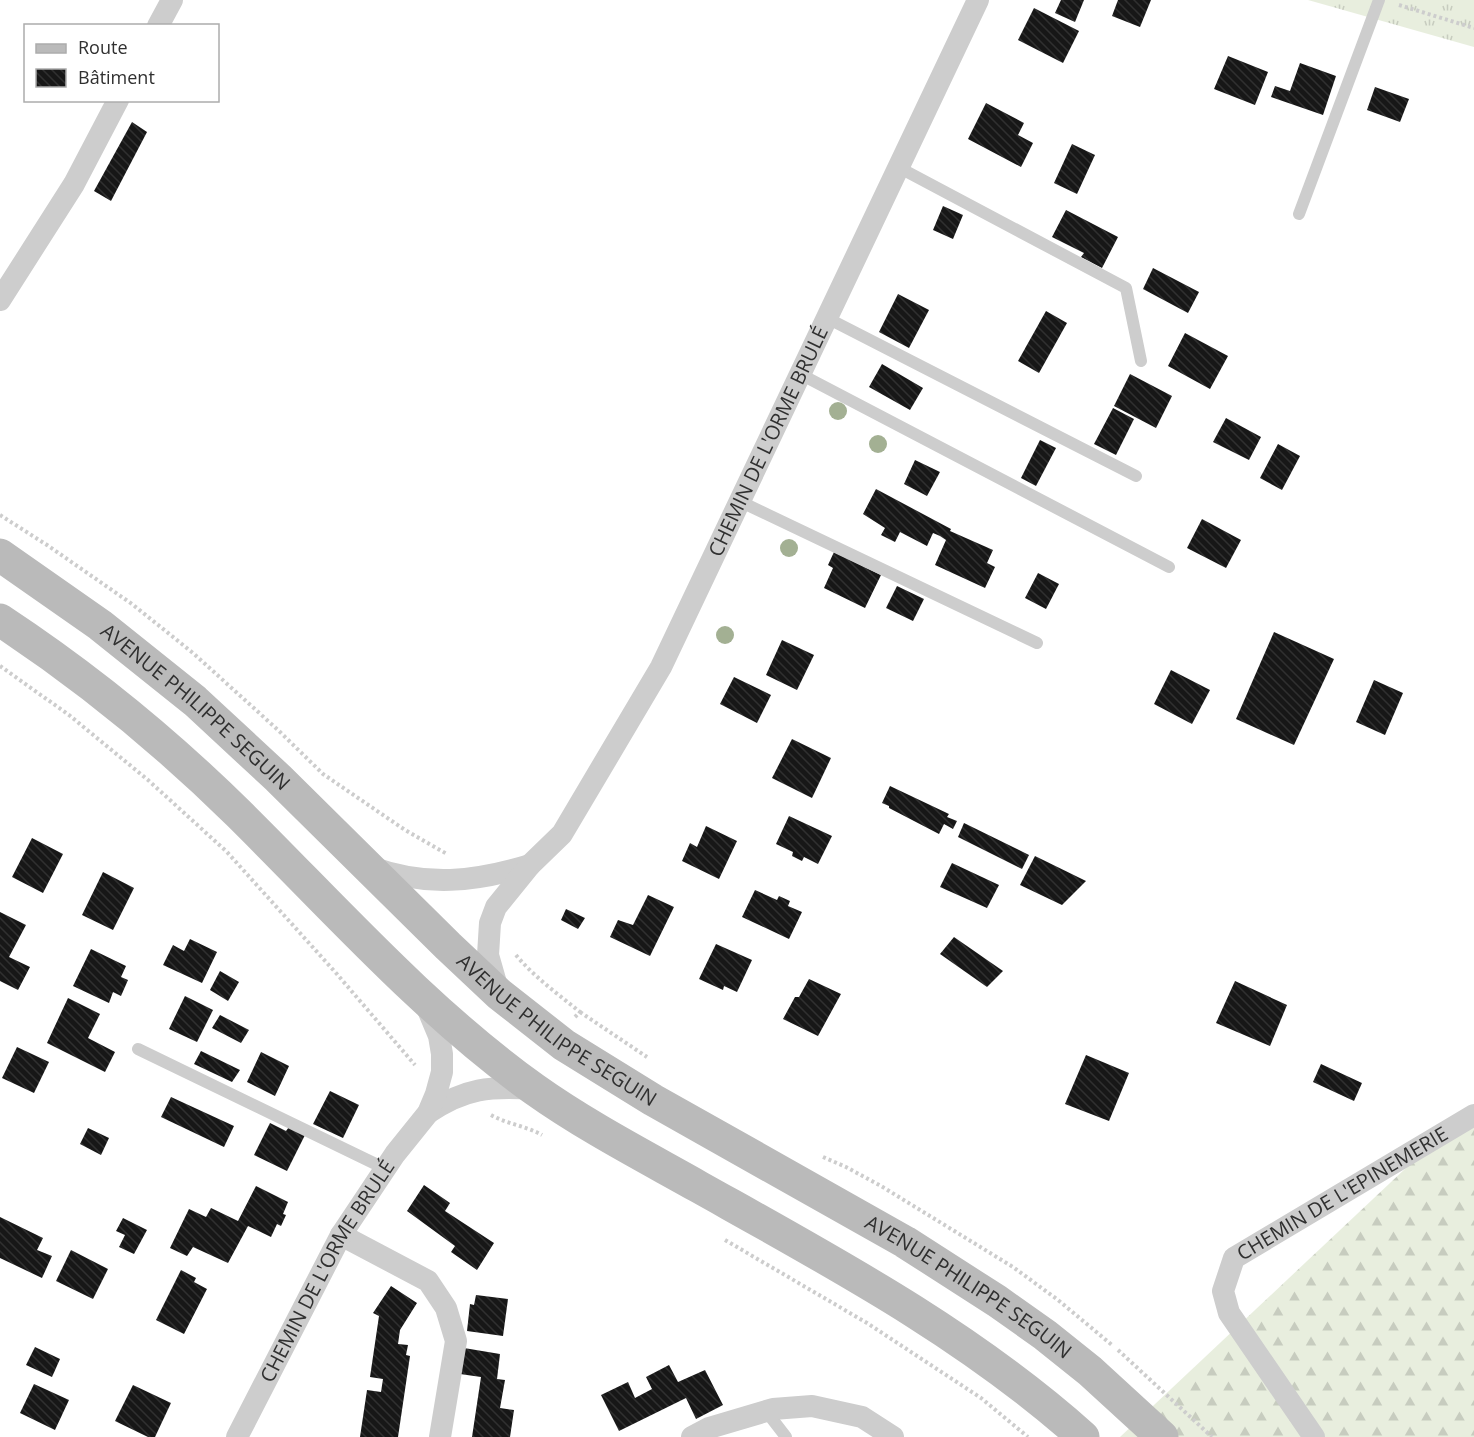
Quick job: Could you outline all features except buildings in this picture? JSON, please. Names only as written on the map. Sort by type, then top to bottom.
[{"type":"main road","name":"AVENUE PHILIPPE SEGUIN","points":[[0,555],[100,625],[195,701],[278,778],[499,994],[564,1045],[633,1088],[905,1242],[997,1301],[1045,1335],[1089,1371],[1162,1437]]},
{"type":"main road","points":[[0,620],[66,665],[186,765],[237,812],[422,995],[485,1052],[534,1089],[634,1151],[837,1265],[938,1326],[1004,1371],[1083,1437]]},
{"type":"street","points":[[159,24],[172,0]]},
{"type":"street","name":"CHEMIN DE L'ORME BRULÉ","points":[[499,994],[488,955],[490,923],[496,907],[530,865],[562,834],[661,667],[978,0]]},
{"type":"street","points":[[0,300],[74,184],[117,102]]},
{"type":"street","name":"CHEMIN DE L'ORME BRULÉ","points":[[364,864],[393,875],[459,881],[499,874],[530,865]]},
{"type":"street","name":"CHEMIN DE L'ORME BRULÉ","points":[[237,1437],[341,1235],[428,1113],[442,1072],[440,1036],[422,995]]},
{"type":"street","name":"CHEMIN DE L'ORME BRULÉ","points":[[428,1113],[448,1100],[472,1091],[506,1087],[534,1089]]},
{"type":"street","name":"CHEMIN DE L'EPINEMERIE","points":[[1314,1437],[1229,1313],[1223,1292],[1234,1258],[1474,1115]]},
{"type":"street","points":[[341,1235],[428,1281],[446,1308],[456,1341],[440,1437]]},
{"type":"street","points":[[692,1437],[709,1428],[766,1411],[812,1406],[862,1417],[892,1437]]},
{"type":"lane","points":[[1299,214],[1385,2]]},
{"type":"lane","points":[[898,167],[1126,288],[1141,361]]},
{"type":"lane","points":[[826,318],[1136,476]]},
{"type":"lane","points":[[800,374],[1169,567]]},
{"type":"lane","points":[[739,501],[1037,643]]},
{"type":"lane","points":[[138,1049],[386,1169]]},
{"type":"lane","points":[[766,1411],[786,1437]]},
{"type":"path","points":[[1385,2],[1474,28]]},
{"type":"path","points":[[0,666],[78,722],[148,780],[227,852],[424,1075],[438,1087]]},
{"type":"path","points":[[531,1129],[550,1139]]},
{"type":"path","points":[[722,1239],[867,1323],[981,1398],[1028,1437]]},
{"type":"green space","points":[[1308,0],[1474,0],[1474,47]]},
{"type":"green space","points":[[1474,1104],[1474,1437],[1120,1437]]}]
